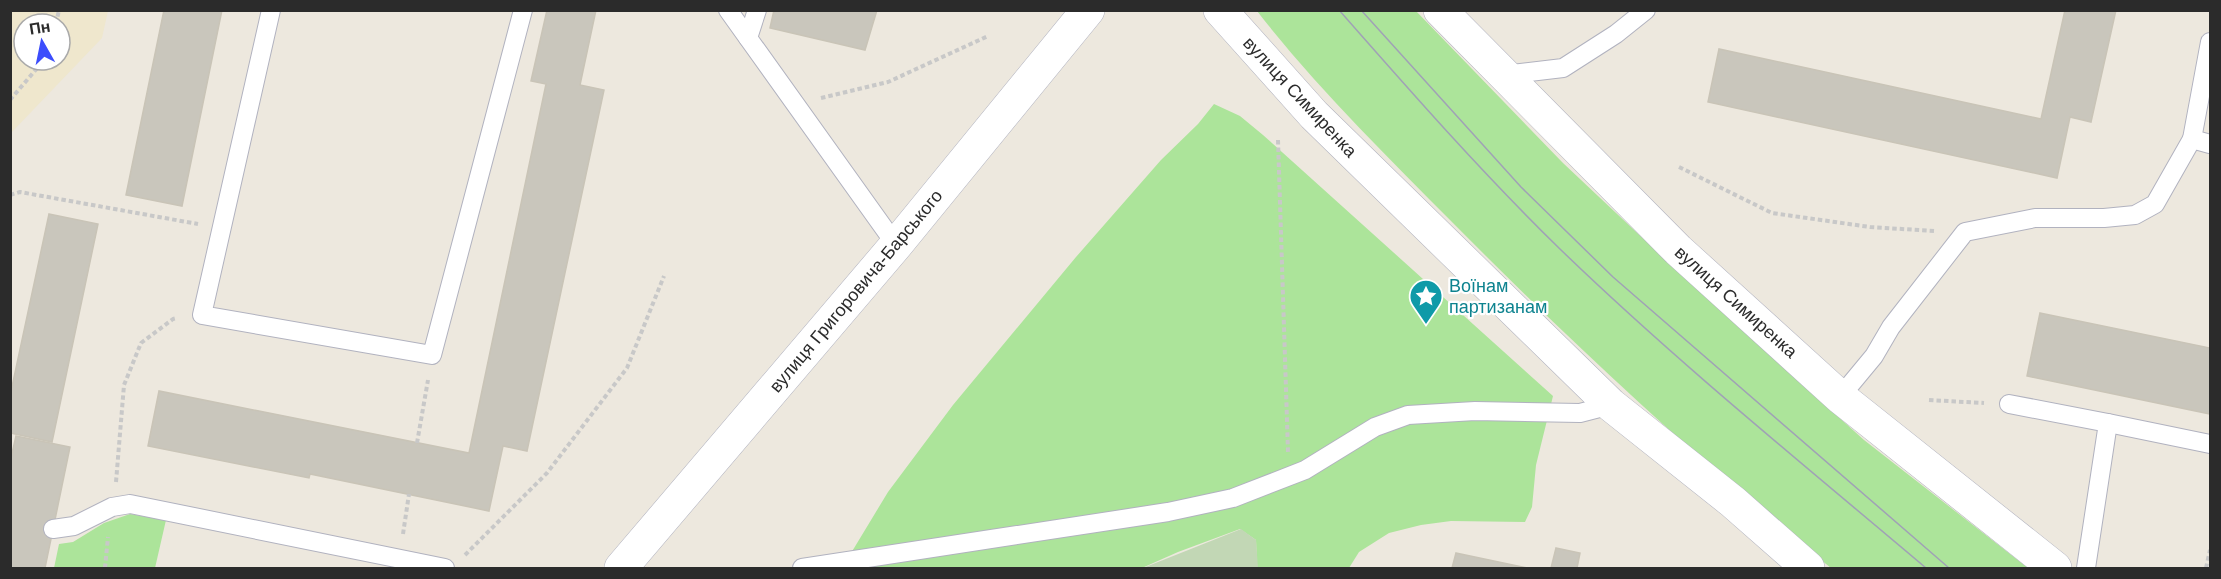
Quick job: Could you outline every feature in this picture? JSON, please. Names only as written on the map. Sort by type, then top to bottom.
[{"type":"street","name":"вулиця Григоровича-Барського","points":[[621,568],[896,245],[1088,10]]},
{"type":"street","name":"вулиця Симиренка","points":[[1220,10],[1314,116],[1611,405],[1733,502],[1808,568]]},
{"type":"street","name":"вулиця Симиренка","points":[[1440,10],[1678,250],[1840,397],[2055,568]]},
{"type":"lane","points":[[271,10],[202,315],[432,355],[523,10]]},
{"type":"lane","points":[[728,10],[896,245]]},
{"type":"lane","points":[[748,38],[757,10]]},
{"type":"lane","points":[[1504,75],[1563,68],[1616,34],[1646,10]]},
{"type":"lane","points":[[1840,397],[1874,356],[1892,327],[1965,232],[2035,218],[2104,218],[2135,215],[2155,204],[2192,140],[2211,42]]},
{"type":"lane","points":[[2192,140],[2211,144]]},
{"type":"lane","points":[[2009,404],[2211,444]]},
{"type":"lane","points":[[802,568],[1168,512],[1233,498],[1305,470],[1375,427],[1408,415],[1475,411],[1580,413],[1611,405]]},
{"type":"lane","points":[[2086,568],[2108,423]]},
{"type":"lane","points":[[53,530],[74,526],[112,507],[130,504],[399,560],[452,565]]},
{"type":"path","points":[[792,99],[809,101],[888,82],[988,36]]},
{"type":"path","points":[[10,100],[34,72]]},
{"type":"path","points":[[1278,140],[1289,477]]},
{"type":"path","points":[[1679,167],[1772,213],[1870,227],[1965,232]]},
{"type":"path","points":[[10,195],[20,192],[222,228]]},
{"type":"path","points":[[452,565],[547,473],[627,368],[664,276]]},
{"type":"path","points":[[105,568],[124,385],[141,343],[173,319],[202,315]]},
{"type":"path","points":[[417,443],[432,355]]},
{"type":"path","points":[[1929,400],[2009,404]]},
{"type":"path","points":[[399,560],[409,494]]},
{"type":"path","points":[[2206,568],[2211,550]]},
{"type":"shaded area","points":[[11,10],[108,11],[102,38],[72,69],[72,12],[12,12],[12,72],[69,72],[11,133]]},
{"type":"green space","points":[[1257,11],[1416,11],[1563,163],[1702,294],[1864,440],[2028,568],[1831,568],[1685,444],[1544,313],[1352,120],[1303,67]]},
{"type":"green space","points":[[1214,104],[1240,116],[1263,135],[1553,396],[1536,465],[1532,507],[1525,522],[1451,521],[1389,533],[1359,552],[1349,568],[1257,568],[1256,540],[1240,529],[1142,568],[842,568],[888,492],[953,405],[1076,257],[1161,160],[1198,124]]},
{"type":"green space","points":[[130,514],[166,520],[155,568],[54,568],[59,544],[73,542],[104,523]]},
{"type":"green space","points":[[1241,529],[1256,540],[1258,568],[1143,568]]},
{"type":"building","points":[[164,10],[222,10],[182,206],[126,195]]},
{"type":"building","points":[[547,10],[596,10],[580,85],[604,90],[527,451],[503,446],[489,511],[310,474],[309,478],[148,446],[159,391],[469,453],[546,84],[531,81]]},
{"type":"building","points":[[774,10],[877,10],[865,50],[770,28]]},
{"type":"building","points":[[2065,10],[2116,10],[2091,122],[2070,117],[2057,178],[1708,102],[1719,49],[2041,119]]},
{"type":"building","points":[[49,214],[98,224],[52,442],[10,433],[10,396]]},
{"type":"building","points":[[2040,313],[2210,348],[2210,414],[2027,376]]},
{"type":"building","points":[[16,436],[70,447],[45,568],[10,568],[10,462]]},
{"type":"building","points":[[1556,548],[1580,553],[1577,568],[1551,568]]},
{"type":"building","points":[[1456,553],[1527,568],[1452,568]]},
{"type":"tram line","points":[[1339,10],[1475,162],[1605,292],[1695,372],[1926,568]]},
{"type":"tram line","points":[[1361,10],[1521,187],[1613,277],[1949,568]]},
{"type":"place","name":"Воїнам партизанам","points":[[1426,325]]}]
